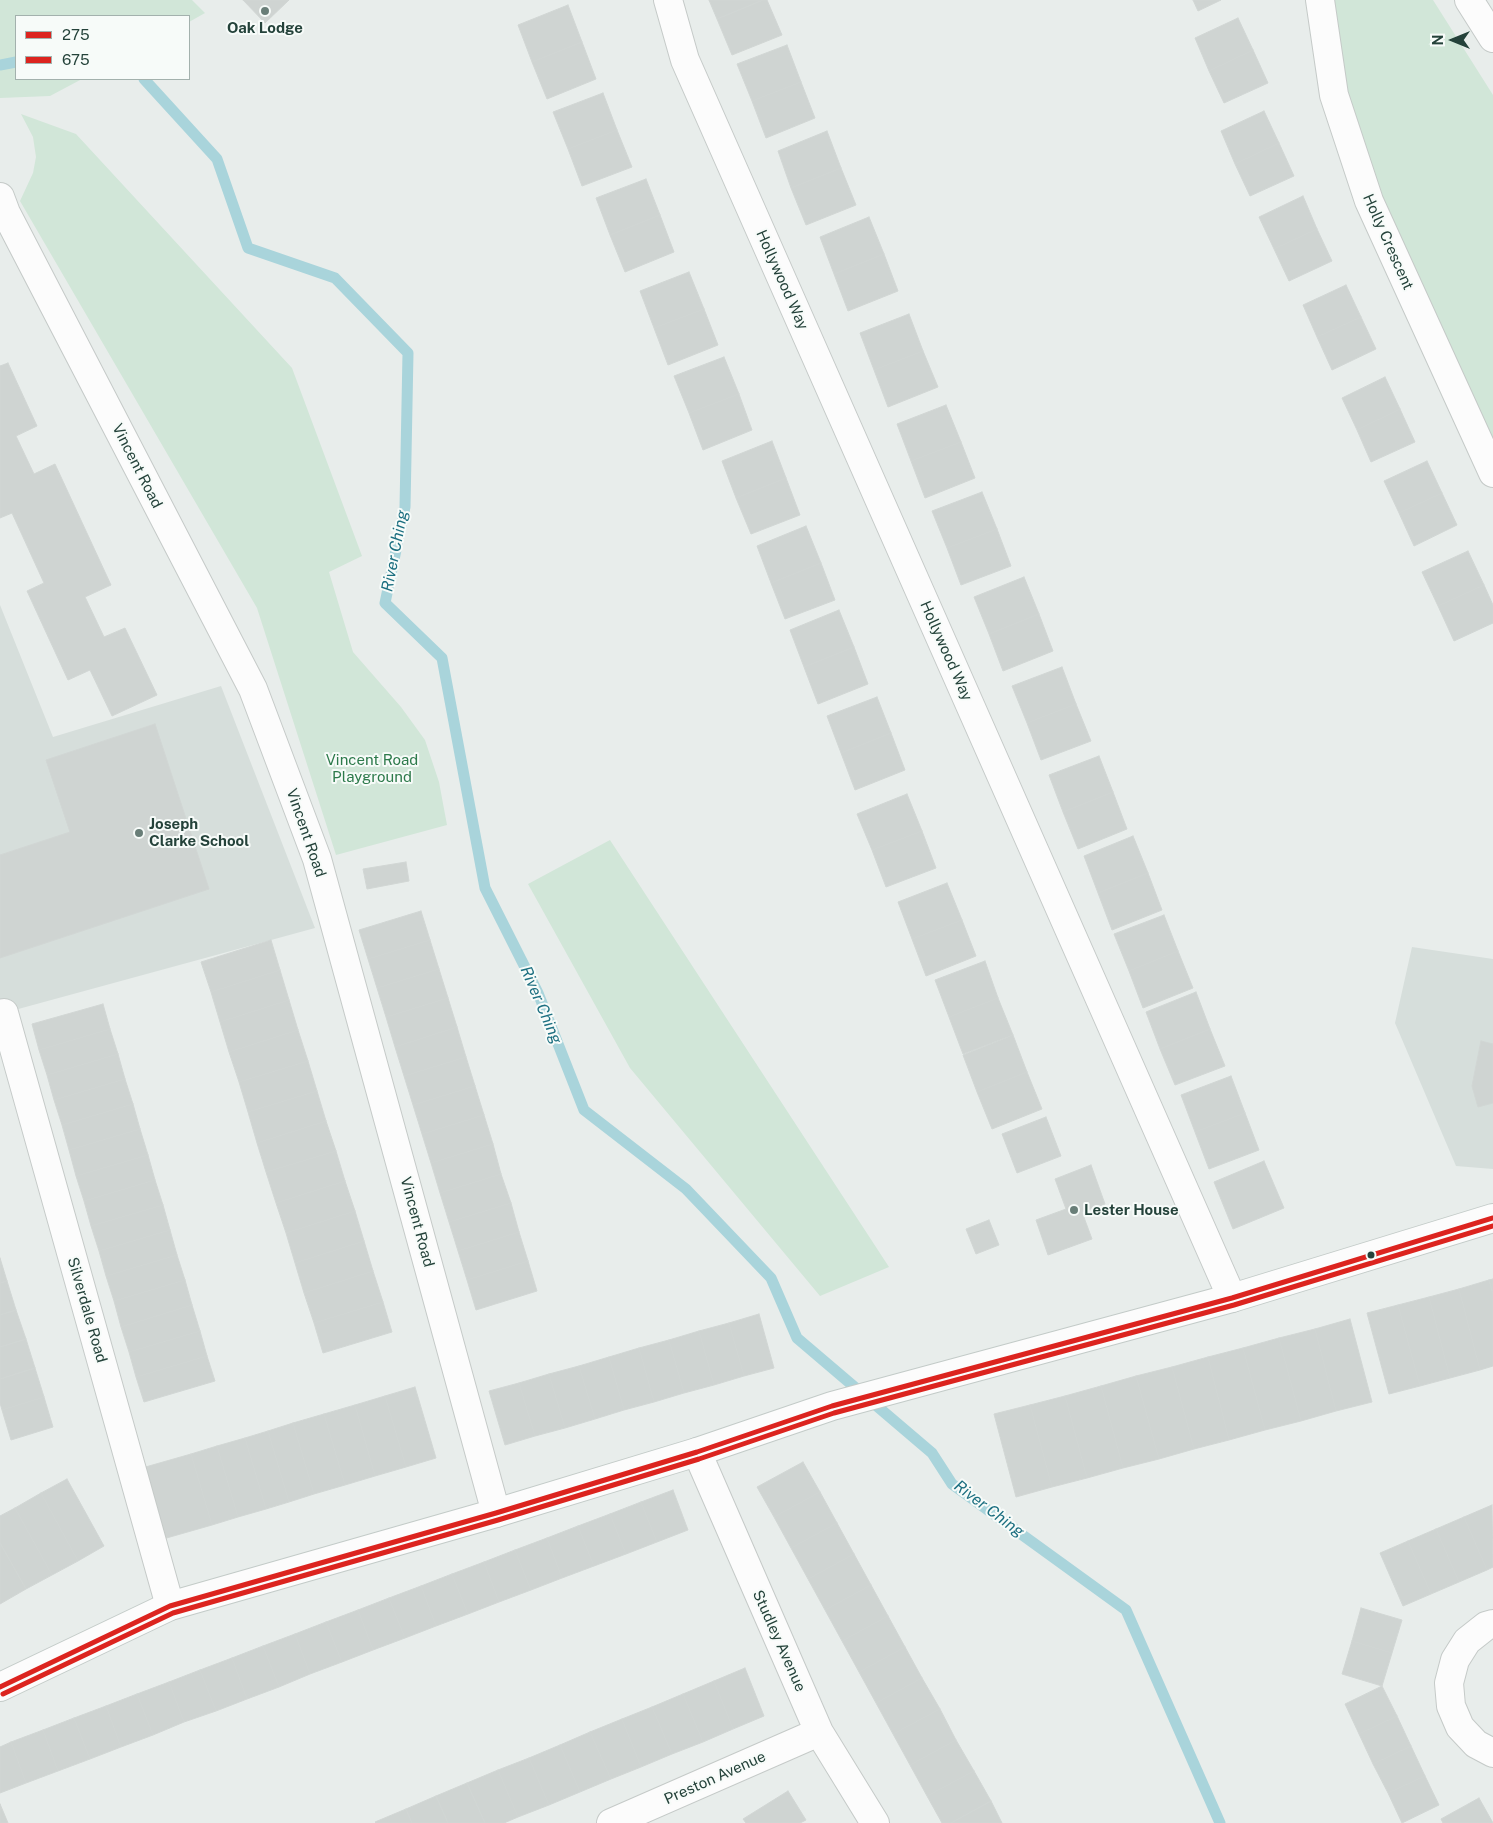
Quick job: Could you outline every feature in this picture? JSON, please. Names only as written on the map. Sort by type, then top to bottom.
[{"type":"street","name":"Hollywood Way","points":[[668,0],[685,60],[1232,1298]]},
{"type":"street","name":"Holly Crescent","points":[[1320,0],[1334,95],[1369,201],[1493,473]]},
{"type":"street","points":[[1470,0],[1493,38]]},
{"type":"street","name":"Vincent Road","points":[[0,197],[6,213],[253,689],[304,823],[317,859],[496,1513]]},
{"type":"street","name":"Silverdale Road","points":[[4,1013],[170,1606]]},
{"type":"street","points":[[0,1687],[170,1606],[496,1513],[697,1452],[832,1406],[1232,1298],[1493,1218]]},
{"type":"street","name":"Studley Avenue","points":[[697,1452],[819,1732],[875,1823]]},
{"type":"street","points":[[1493,1624],[1486,1626],[1467,1641],[1455,1660],[1449,1683],[1452,1706],[1460,1727],[1476,1744],[1493,1754]]},
{"type":"street","name":"Preston Avenue","points":[[611,1823],[819,1732]]},
{"type":"shaded area","name":"Joseph Clarke School","points":[[0,605],[53,737],[221,686],[315,928],[0,1014]]},
{"type":"shaded area","points":[[1412,947],[1493,959],[1493,1169],[1456,1166],[1395,1023]]},
{"type":"green space","points":[[0,0],[192,0],[205,13],[190,21],[190,15],[15,15],[15,80],[80,80],[50,96],[0,98]]},
{"type":"green space","points":[[1330,0],[1433,0],[1493,95],[1493,439],[1364,165],[1339,77]]},
{"type":"green space","name":"Vincent Road Playground","points":[[21,114],[76,134],[292,368],[362,556],[329,572],[353,652],[401,707],[425,740],[439,782],[447,825],[336,855],[257,608],[20,201],[33,173],[36,157],[33,137]]},
{"type":"green space","points":[[610,840],[889,1267],[820,1296],[630,1068],[528,884]]},
{"type":"building","name":"Oak Lodge","points":[[243,0],[289,0],[265,23]]},
{"type":"building","points":[[709,0],[763,0],[717,19]]},
{"type":"building","points":[[767,0],[782,35],[732,55],[717,19]]},
{"type":"building","points":[[1193,0],[1221,0],[1198,11]]},
{"type":"building","points":[[568,5],[582,42],[532,62],[518,25]]},
{"type":"building","points":[[1238,18],[1253,50],[1209,71],[1195,38]]},
{"type":"building","points":[[582,42],[596,79],[547,99],[532,62]]},
{"type":"building","points":[[787,45],[801,82],[752,101],[737,64]]},
{"type":"building","points":[[1253,50],[1268,83],[1224,103],[1209,71]]},
{"type":"building","points":[[801,82],[815,118],[766,138],[752,101]]},
{"type":"building","points":[[603,93],[617,130],[568,149],[553,112]]},
{"type":"building","points":[[1264,111],[1279,143],[1235,164],[1221,131]]},
{"type":"building","points":[[617,130],[632,167],[582,186],[568,149]]},
{"type":"building","points":[[827,131],[841,168],[791,188],[778,151]]},
{"type":"building","points":[[1279,143],[1294,176],[1250,196],[1235,164]]},
{"type":"building","points":[[841,168],[856,205],[806,225],[791,188]]},
{"type":"building","points":[[646,179],[660,215],[610,235],[596,198]]},
{"type":"building","points":[[1303,196],[1317,229],[1274,249],[1259,217]]},
{"type":"building","points":[[660,215],[674,252],[625,272],[610,235]]},
{"type":"building","points":[[869,217],[884,254],[834,274],[820,237]]},
{"type":"building","points":[[1317,229],[1332,261],[1289,281],[1274,249]]},
{"type":"building","points":[[884,254],[898,291],[848,311],[834,274]]},
{"type":"building","points":[[689,272],[704,309],[654,328],[640,291]]},
{"type":"building","points":[[1346,285],[1361,317],[1317,337],[1303,305]]},
{"type":"building","points":[[704,309],[718,345],[668,365],[654,328]]},
{"type":"building","points":[[909,314],[923,351],[874,370],[860,333]]},
{"type":"building","points":[[1361,317],[1376,349],[1332,370],[1317,337]]},
{"type":"building","points":[[923,351],[938,387],[888,407],[874,370]]},
{"type":"building","points":[[724,357],[739,394],[689,413],[674,376]]},
{"type":"building","points":[[8,363],[37,426],[16,436],[34,474],[55,464],[111,585],[85,597],[104,637],[125,628],[157,695],[112,716],[90,670],[68,680],[27,591],[44,583],[12,513],[0,518],[0,366]]},
{"type":"building","points":[[1385,377],[1400,409],[1357,430],[1342,398]]},
{"type":"building","points":[[739,394],[752,430],[703,450],[689,413]]},
{"type":"building","points":[[946,405],[961,442],[911,461],[897,424]]},
{"type":"building","points":[[1400,409],[1415,442],[1371,462],[1357,430]]},
{"type":"building","points":[[772,441],[786,478],[736,498],[722,461]]},
{"type":"building","points":[[961,442],[975,478],[925,498],[911,461]]},
{"type":"building","points":[[1427,461],[1442,493],[1399,513],[1384,481]]},
{"type":"building","points":[[786,478],[800,515],[751,534],[736,498]]},
{"type":"building","points":[[982,492],[997,529],[947,548],[932,511]]},
{"type":"building","points":[[1442,493],[1457,525],[1414,546],[1399,513]]},
{"type":"building","points":[[806,526],[821,563],[771,583],[757,546]]},
{"type":"building","points":[[997,529],[1011,566],[961,585],[947,548]]},
{"type":"building","points":[[1468,551],[1484,585],[1438,606],[1422,572]]},
{"type":"building","points":[[821,563],[835,600],[785,619],[771,583]]},
{"type":"building","points":[[1024,577],[1039,614],[989,634],[974,597]]},
{"type":"building","points":[[1484,585],[1493,605],[1493,623],[1454,641],[1438,606]]},
{"type":"building","points":[[839,610],[854,647],[804,667],[790,630]]},
{"type":"building","points":[[1039,614],[1053,651],[1003,671],[989,634]]},
{"type":"building","points":[[854,647],[868,684],[818,704],[804,667]]},
{"type":"building","points":[[1062,667],[1076,704],[1027,723],[1012,686]]},
{"type":"building","points":[[877,697],[891,733],[841,753],[827,716]]},
{"type":"building","points":[[1076,704],[1091,741],[1041,760],[1027,723]]},
{"type":"building","points":[[155,724],[209,889],[0,958],[0,855],[70,832],[46,760]]},
{"type":"building","points":[[891,733],[905,770],[855,790],[841,753]]},
{"type":"building","points":[[1099,756],[1113,792],[1063,812],[1049,775]]},
{"type":"building","points":[[1113,792],[1127,829],[1078,849],[1063,812]]},
{"type":"building","points":[[907,794],[922,831],[872,850],[857,814]]},
{"type":"building","points":[[922,831],[936,868],[886,887],[872,850]]},
{"type":"building","points":[[1133,836],[1148,873],[1098,893],[1084,856]]},
{"type":"building","points":[[406,862],[409,881],[367,889],[363,869]]},
{"type":"building","points":[[1148,873],[1162,910],[1112,930],[1098,893]]},
{"type":"building","points":[[947,883],[962,920],[912,939],[898,902]]},
{"type":"building","points":[[421,911],[430,940],[368,959],[359,930]]},
{"type":"building","points":[[1164,915],[1178,951],[1129,971],[1114,934]]},
{"type":"building","points":[[962,920],[976,956],[926,976],[912,939]]},
{"type":"building","points":[[271,940],[280,970],[211,992],[201,962]]},
{"type":"building","points":[[430,940],[439,969],[377,988],[368,959]]},
{"type":"building","points":[[1178,951],[1193,988],[1143,1008],[1129,971]]},
{"type":"building","points":[[985,961],[998,998],[949,1017],[935,980]]},
{"type":"building","points":[[439,969],[448,998],[386,1017],[377,988]]},
{"type":"building","points":[[280,970],[289,1000],[220,1022],[211,992]]},
{"type":"building","points":[[1196,992],[1210,1029],[1160,1049],[1146,1012]]},
{"type":"building","points":[[448,998],[457,1027],[395,1047],[386,1017]]},
{"type":"building","points":[[998,998],[1013,1035],[963,1054],[949,1017]]},
{"type":"building","points":[[289,1000],[298,1030],[229,1052],[220,1022]]},
{"type":"building","points":[[103,1004],[110,1029],[39,1050],[32,1024]]},
{"type":"building","points":[[457,1027],[466,1057],[404,1076],[395,1047]]},
{"type":"building","points":[[110,1029],[118,1054],[47,1075],[39,1050]]},
{"type":"building","points":[[1210,1029],[1225,1066],[1175,1085],[1160,1049]]},
{"type":"building","points":[[298,1030],[308,1061],[239,1082],[229,1052]]},
{"type":"building","points":[[1013,1035],[1027,1072],[977,1092],[963,1055]]},
{"type":"building","points":[[1481,1041],[1493,1044],[1493,1103],[1478,1107],[1472,1086]]},
{"type":"building","points":[[118,1054],[125,1079],[54,1100],[47,1075]]},
{"type":"building","points":[[466,1057],[475,1086],[413,1105],[404,1076]]},
{"type":"building","points":[[308,1061],[317,1091],[248,1112],[239,1082]]},
{"type":"building","points":[[1027,1072],[1042,1109],[992,1129],[977,1092]]},
{"type":"building","points":[[1231,1076],[1245,1113],[1195,1132],[1181,1095]]},
{"type":"building","points":[[125,1079],[133,1104],[62,1125],[54,1100]]},
{"type":"building","points":[[475,1086],[484,1115],[422,1134],[413,1105]]},
{"type":"building","points":[[317,1091],[326,1121],[257,1143],[248,1112]]},
{"type":"building","points":[[133,1104],[140,1129],[69,1150],[62,1125]]},
{"type":"building","points":[[1245,1113],[1259,1150],[1209,1169],[1195,1132]]},
{"type":"building","points":[[484,1115],[493,1144],[431,1163],[422,1134]]},
{"type":"building","points":[[1046,1117],[1061,1156],[1017,1173],[1002,1134]]},
{"type":"building","points":[[326,1121],[336,1151],[266,1172],[257,1143]]},
{"type":"building","points":[[140,1129],[148,1155],[76,1176],[69,1150]]},
{"type":"building","points":[[493,1144],[501,1174],[440,1193],[431,1163]]},
{"type":"building","points":[[336,1151],[345,1181],[276,1203],[266,1172]]},
{"type":"building","points":[[148,1155],[155,1180],[84,1201],[76,1176]]},
{"type":"building","points":[[1264,1161],[1284,1208],[1233,1229],[1214,1182]]},
{"type":"building","name":"Lester House","points":[[1091,1165],[1105,1204],[1082,1212],[1092,1239],[1048,1255],[1036,1220],[1066,1209],[1055,1179]]},
{"type":"building","points":[[501,1174],[511,1203],[449,1222],[440,1193]]},
{"type":"building","points":[[155,1180],[163,1205],[91,1226],[84,1201]]},
{"type":"building","points":[[345,1181],[355,1211],[286,1233],[276,1203]]},
{"type":"building","points":[[511,1203],[519,1232],[458,1251],[449,1222]]},
{"type":"building","points":[[163,1205],[170,1230],[99,1251],[91,1226]]},
{"type":"building","points":[[355,1211],[364,1241],[295,1263],[286,1233]]},
{"type":"building","points":[[989,1220],[999,1245],[976,1254],[966,1229]]},
{"type":"building","points":[[170,1230],[177,1255],[106,1276],[99,1251]]},
{"type":"building","points":[[519,1232],[528,1261],[467,1280],[458,1251]]},
{"type":"building","points":[[364,1241],[373,1271],[304,1293],[295,1263]]},
{"type":"building","points":[[177,1255],[185,1280],[114,1301],[106,1276]]},
{"type":"building","points":[[0,1258],[7,1281],[0,1283]]},
{"type":"building","points":[[528,1261],[537,1291],[476,1310],[467,1280]]},
{"type":"building","points":[[373,1271],[383,1302],[314,1323],[304,1293]]},
{"type":"building","points":[[1493,1279],[1493,1294],[1489,1280]]},
{"type":"building","points":[[185,1280],[192,1305],[121,1327],[114,1301]]},
{"type":"building","points":[[1489,1280],[1493,1294],[1493,1366],[1480,1370],[1459,1289]]},
{"type":"building","points":[[7,1281],[16,1310],[0,1315],[0,1283]]},
{"type":"building","points":[[1459,1289],[1480,1370],[1450,1378],[1429,1297]]},
{"type":"building","points":[[1429,1297],[1450,1378],[1420,1386],[1398,1305]]},
{"type":"building","points":[[383,1302],[392,1332],[323,1353],[314,1323]]},
{"type":"building","points":[[192,1305],[200,1331],[129,1352],[121,1327]]},
{"type":"building","points":[[1398,1305],[1420,1386],[1389,1394],[1367,1313]]},
{"type":"building","points":[[16,1310],[26,1339],[0,1347],[0,1315]]},
{"type":"building","points":[[759,1314],[774,1368],[744,1376],[729,1323]]},
{"type":"building","points":[[1350,1319],[1372,1402],[1336,1411],[1315,1329]]},
{"type":"building","points":[[729,1323],[744,1376],[714,1385],[699,1331]]},
{"type":"building","points":[[1315,1329],[1336,1411],[1301,1421],[1279,1338]]},
{"type":"building","points":[[200,1331],[207,1356],[136,1377],[129,1352]]},
{"type":"building","points":[[699,1331],[714,1385],[684,1393],[669,1340]]},
{"type":"building","points":[[1279,1338],[1301,1421],[1265,1430],[1243,1348]]},
{"type":"building","points":[[26,1339],[35,1368],[0,1379],[0,1347]]},
{"type":"building","points":[[669,1340],[684,1393],[654,1402],[639,1348]]},
{"type":"building","points":[[639,1348],[654,1402],[624,1410],[609,1357]]},
{"type":"building","points":[[1243,1348],[1265,1430],[1229,1440],[1208,1357]]},
{"type":"building","points":[[207,1356],[215,1381],[144,1402],[136,1377]]},
{"type":"building","points":[[609,1357],[624,1410],[595,1419],[579,1366]]},
{"type":"building","points":[[1208,1357],[1229,1440],[1194,1449],[1172,1367]]},
{"type":"building","points":[[579,1366],[595,1419],[565,1428],[549,1374]]},
{"type":"building","points":[[1172,1367],[1194,1449],[1159,1459],[1136,1376]]},
{"type":"building","points":[[35,1368],[44,1397],[2,1410],[0,1403],[0,1379]]},
{"type":"building","points":[[549,1374],[565,1428],[535,1436],[519,1383]]},
{"type":"building","points":[[1136,1376],[1159,1459],[1123,1468],[1101,1386]]},
{"type":"building","points":[[519,1383],[535,1436],[505,1445],[489,1391]]},
{"type":"building","points":[[1101,1386],[1123,1468],[1087,1478],[1065,1396]]},
{"type":"building","points":[[415,1387],[436,1458],[406,1467],[385,1396]]},
{"type":"building","points":[[385,1396],[406,1467],[375,1476],[355,1405]]},
{"type":"building","points":[[1065,1396],[1087,1478],[1052,1487],[1030,1405]]},
{"type":"building","points":[[44,1397],[53,1427],[11,1440],[2,1410]]},
{"type":"building","points":[[355,1405],[375,1476],[345,1485],[324,1414]]},
{"type":"building","points":[[1030,1405],[1052,1487],[1016,1497],[994,1414]]},
{"type":"building","points":[[324,1414],[345,1485],[314,1494],[293,1423]]},
{"type":"building","points":[[293,1423],[314,1494],[289,1502],[268,1431]]},
{"type":"building","points":[[268,1431],[289,1502],[266,1509],[245,1438]]},
{"type":"building","points":[[245,1438],[266,1509],[238,1517],[217,1446]]},
{"type":"building","points":[[217,1446],[238,1517],[212,1525],[191,1454]]},
{"type":"building","points":[[191,1454],[212,1525],[163,1539],[142,1468]]},
{"type":"building","points":[[803,1462],[820,1492],[774,1517],[757,1487]]},
{"type":"building","points":[[67,1479],[104,1546],[78,1561],[41,1493]]},
{"type":"building","points":[[673,1490],[688,1530],[657,1542],[641,1502]]},
{"type":"building","points":[[820,1492],[837,1523],[791,1548],[774,1517]]},
{"type":"building","points":[[41,1493],[78,1561],[52,1575],[15,1508]]},
{"type":"building","points":[[641,1502],[657,1542],[626,1554],[610,1514]]},
{"type":"building","points":[[1492,1505],[1493,1567],[1487,1570],[1464,1517]]},
{"type":"building","points":[[15,1508],[52,1575],[26,1589],[0,1543],[0,1516]]},
{"type":"building","points":[[610,1514],[626,1554],[594,1566],[578,1526]]},
{"type":"building","points":[[1464,1517],[1487,1570],[1459,1582],[1436,1529]]},
{"type":"building","points":[[837,1523],[854,1554],[808,1579],[791,1548]]},
{"type":"building","points":[[578,1526],[594,1566],[562,1578],[547,1538]]},
{"type":"building","points":[[1436,1529],[1459,1582],[1431,1594],[1408,1541]]},
{"type":"building","points":[[547,1538],[562,1578],[531,1590],[515,1550]]},
{"type":"building","points":[[1408,1541],[1431,1594],[1403,1606],[1380,1553]]},
{"type":"building","points":[[0,1543],[26,1589],[0,1604]]},
{"type":"building","points":[[515,1550],[531,1590],[499,1602],[484,1562]]},
{"type":"building","points":[[854,1554],[871,1585],[825,1610],[808,1579]]},
{"type":"building","points":[[484,1562],[499,1602],[468,1614],[452,1574]]},
{"type":"building","points":[[452,1574],[468,1614],[436,1626],[421,1586]]},
{"type":"building","points":[[871,1585],[888,1616],[842,1641],[825,1610]]},
{"type":"building","points":[[421,1586],[436,1626],[405,1638],[389,1598]]},
{"type":"building","points":[[389,1598],[405,1638],[373,1650],[358,1610]]},
{"type":"building","points":[[1361,1608],[1402,1620],[1392,1653],[1352,1641]]},
{"type":"building","points":[[358,1610],[373,1650],[342,1662],[326,1622]]},
{"type":"building","points":[[888,1616],[905,1647],[859,1672],[842,1641]]},
{"type":"building","points":[[326,1622],[342,1662],[310,1674],[295,1634]]},
{"type":"building","points":[[295,1634],[310,1674],[279,1687],[263,1646]]},
{"type":"building","points":[[1352,1641],[1392,1653],[1382,1686],[1342,1674]]},
{"type":"building","points":[[263,1646],[279,1687],[247,1699],[232,1658]]},
{"type":"building","points":[[905,1647],[922,1678],[876,1703],[859,1672]]},
{"type":"building","points":[[232,1658],[247,1699],[216,1711],[200,1670]]},
{"type":"building","points":[[745,1668],[764,1716],[733,1729],[714,1681]]},
{"type":"building","points":[[200,1670],[216,1711],[184,1722],[169,1682]]},
{"type":"building","points":[[922,1678],[940,1709],[893,1734],[876,1703]]},
{"type":"building","points":[[714,1681],[733,1729],[703,1742],[683,1694]]},
{"type":"building","points":[[169,1682],[184,1722],[153,1735],[137,1694]]},
{"type":"building","points":[[1382,1686],[1397,1716],[1359,1734],[1345,1704]]},
{"type":"building","points":[[137,1694],[153,1735],[121,1747],[106,1706]]},
{"type":"building","points":[[683,1694],[703,1742],[672,1754],[652,1707]]},
{"type":"building","points":[[106,1706],[121,1747],[90,1759],[74,1718]]},
{"type":"building","points":[[652,1707],[672,1754],[641,1767],[622,1719]]},
{"type":"building","points":[[940,1709],[956,1740],[910,1765],[893,1734]]},
{"type":"building","points":[[1397,1716],[1411,1746],[1373,1764],[1359,1734]]},
{"type":"building","points":[[74,1718],[90,1759],[58,1771],[43,1730]]},
{"type":"building","points":[[622,1719],[641,1767],[611,1779],[590,1732]]},
{"type":"building","points":[[43,1730],[58,1771],[26,1783],[11,1742]]},
{"type":"building","points":[[590,1732],[611,1779],[580,1792],[560,1745]]},
{"type":"building","points":[[956,1740],[974,1771],[927,1796],[910,1765]]},
{"type":"building","points":[[11,1742],[26,1783],[0,1793],[0,1747]]},
{"type":"building","points":[[560,1745],[580,1792],[549,1805],[529,1758]]},
{"type":"building","points":[[1411,1746],[1425,1776],[1388,1793],[1373,1764]]},
{"type":"building","points":[[529,1758],[549,1805],[518,1817],[498,1770]]},
{"type":"building","points":[[498,1770],[518,1817],[504,1823],[485,1823],[467,1783]]},
{"type":"building","points":[[974,1771],[991,1801],[951,1823],[942,1823],[927,1796]]},
{"type":"building","points":[[1425,1776],[1439,1805],[1402,1823],[1388,1793]]},
{"type":"building","points":[[467,1783],[485,1823],[448,1823],[436,1796]]},
{"type":"building","points":[[788,1791],[806,1820],[800,1823],[746,1823],[743,1819]]},
{"type":"building","points":[[436,1796],[448,1823],[412,1823],[406,1809]]},
{"type":"building","points":[[1479,1798],[1493,1823],[1443,1823],[1441,1819]]},
{"type":"building","points":[[991,1801],[1002,1823],[951,1823]]},
{"type":"building","points":[[0,1804],[8,1823],[0,1823]]},
{"type":"building","points":[[406,1809],[412,1823],[375,1822]]},
{"type":"waterway","name":"River Ching","points":[[0,65],[15,62]]},
{"type":"waterway","name":"River Ching","points":[[145,80],[217,159],[248,248],[335,278],[408,353],[405,507],[385,603],[442,658],[485,888],[538,993],[584,1110],[686,1189],[771,1278],[797,1338],[932,1453],[952,1484],[1126,1610],[1220,1823]]},
{"type":"transit line","name":"275","points":[[0,1687],[170,1606],[496,1513],[697,1452],[832,1406],[1232,1298],[1493,1218]]},
{"type":"transit line","name":"675","points":[[3,1694],[173,1613],[498,1520],[699,1459],[834,1413],[1234,1305],[1493,1226]]},
{"type":"place","name":"Oak Lodge","points":[[265,11]]},
{"type":"place","name":"Joseph Clarke School","points":[[139,833]]},
{"type":"place","name":"Lester House","points":[[1074,1210]]}]
